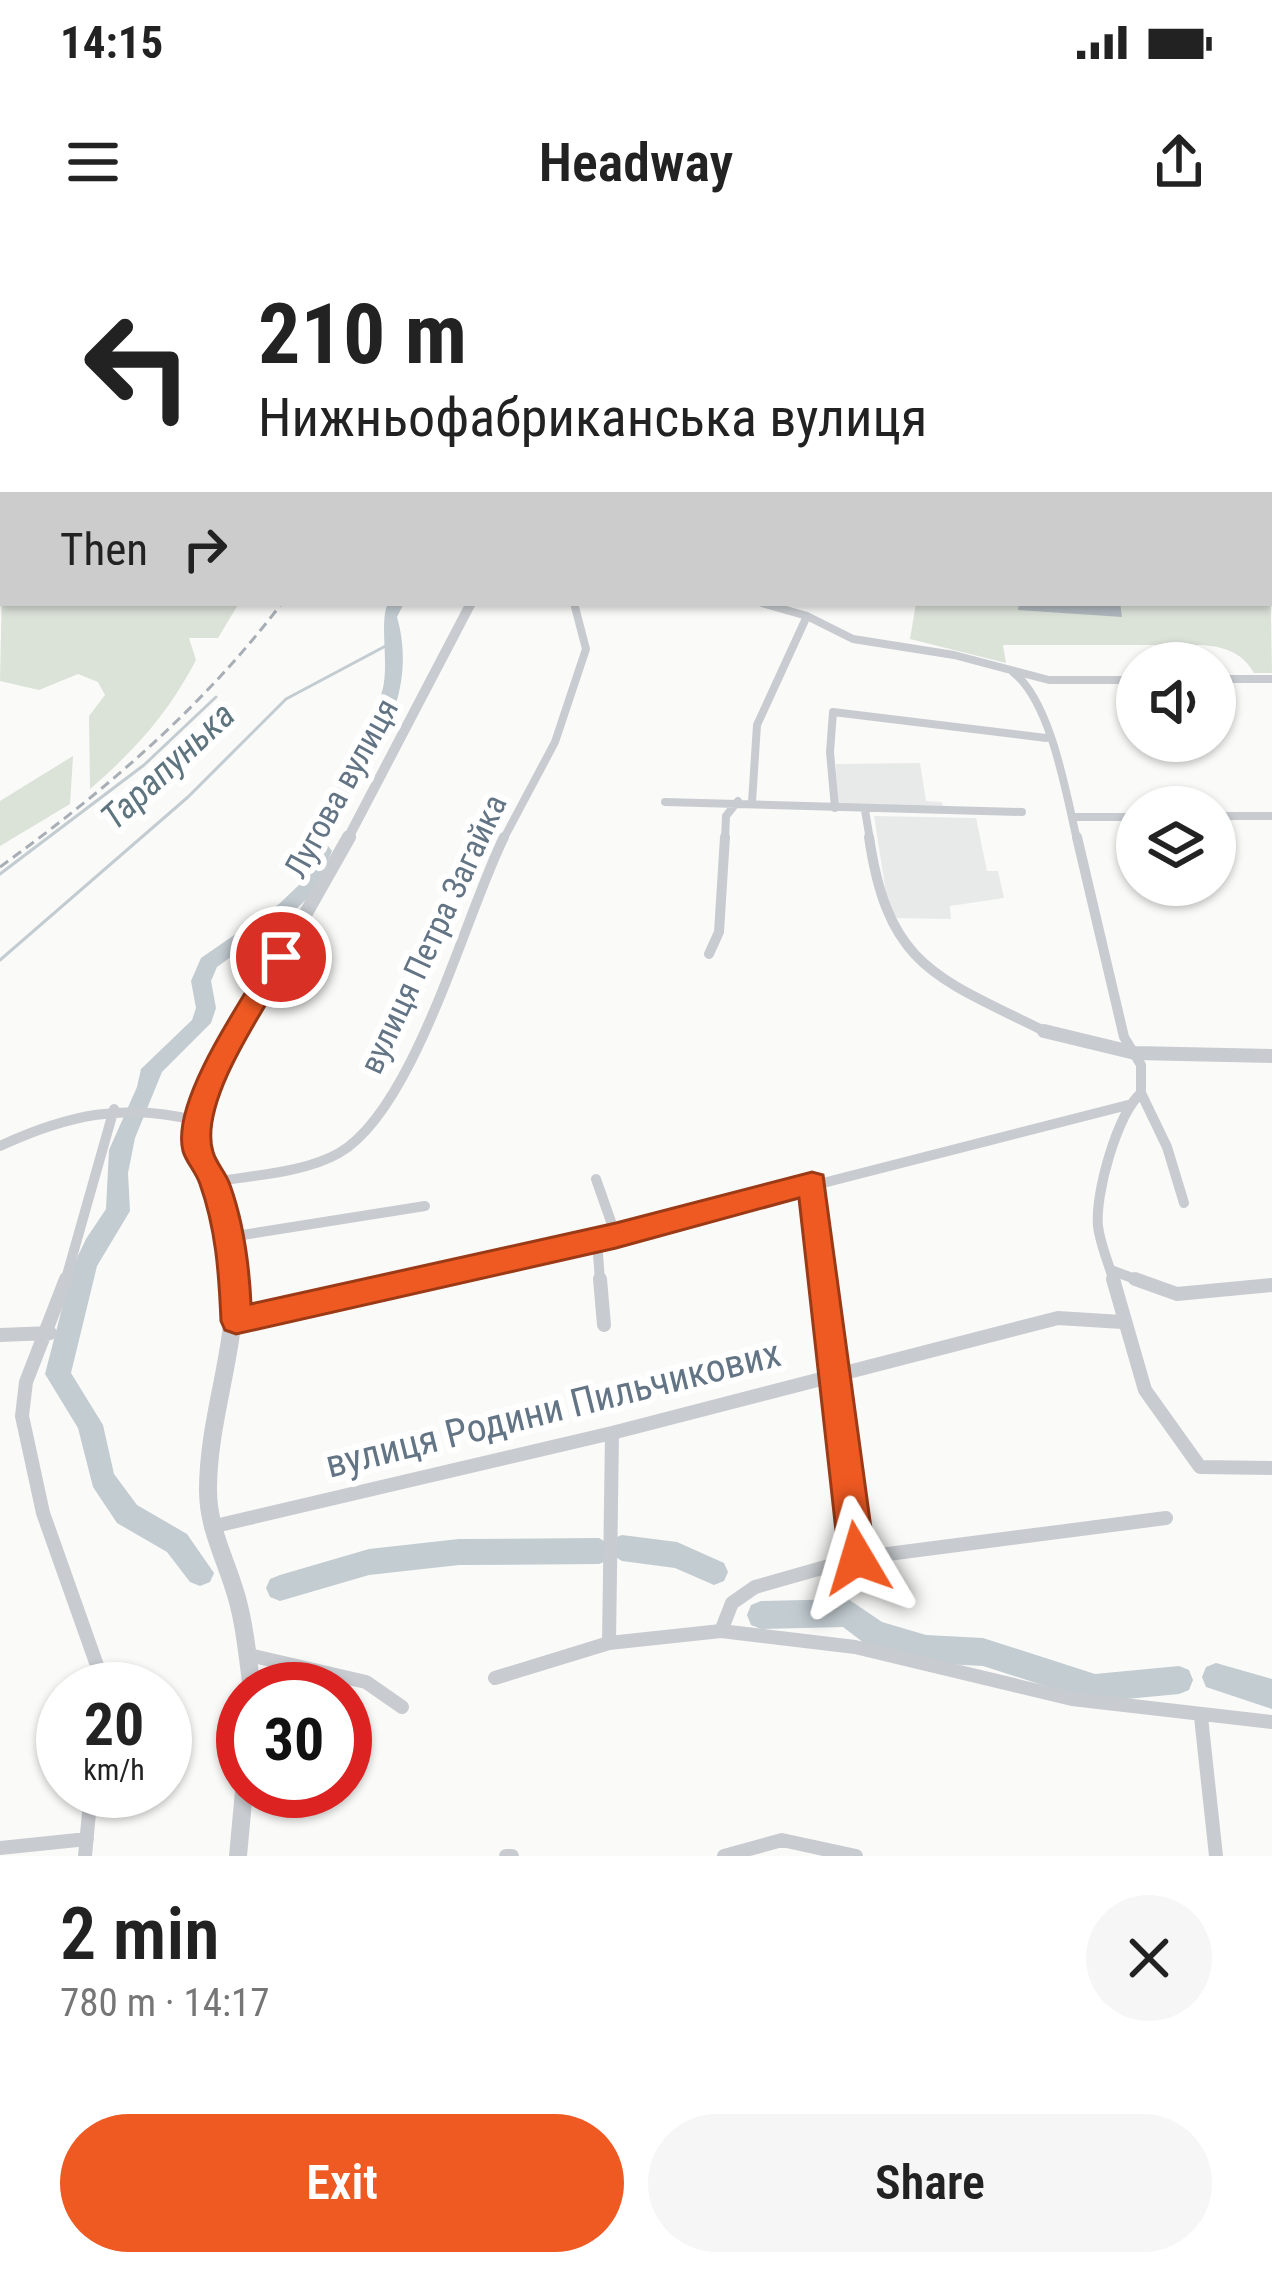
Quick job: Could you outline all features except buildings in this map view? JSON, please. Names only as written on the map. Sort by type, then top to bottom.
[{"type":"street","name":"Лугова вулиця","points":[[198,1120],[207,1088],[396,754],[470,606]]},
{"type":"street","name":"вулиця Петра Загайка","points":[[214,1182],[303,1165],[341,1152],[379,1113],[427,1029],[501,843],[555,742],[586,649],[575,606]]},
{"type":"street","points":[[772,606],[807,616],[853,639],[954,655],[1048,680],[1116,680]]},
{"type":"street","points":[[752,802],[757,725],[807,616]]},
{"type":"street","points":[[1013,672],[1036,696],[1072,817],[1124,1037],[1136,1053],[1141,1093],[1167,1147],[1184,1203]]},
{"type":"street","points":[[1236,679],[1272,679]]},
{"type":"street","points":[[835,808],[830,752],[833,712],[1046,737]]},
{"type":"street","points":[[709,954],[718,932],[726,816],[738,801]]},
{"type":"street","points":[[665,802],[1022,812]]},
{"type":"street","points":[[865,811],[887,918],[904,941],[958,987],[1043,1031],[1136,1053],[1272,1056]]},
{"type":"street","points":[[1236,816],[1272,816]]},
{"type":"street","points":[[1072,817],[1116,817]]},
{"type":"street","points":[[236,1321],[616,1235],[1127,1105],[1141,1093]]},
{"type":"street","points":[[1127,1105],[1101,1188],[1097,1227],[1121,1322],[1145,1390],[1200,1467],[1272,1468]]},
{"type":"street","points":[[0,1146],[55,1120],[114,1109],[139,1106],[198,1120],[198,1150],[214,1182],[230,1237],[236,1321],[210,1460],[212,1527],[239,1604],[250,1662]]},
{"type":"street","points":[[96,1662],[36,1492],[21,1414],[23,1384],[50,1333],[94,1160],[114,1109]]},
{"type":"street","points":[[596,1179],[616,1235]]},
{"type":"street","points":[[812,1184],[857,1558]]},
{"type":"street","points":[[230,1237],[425,1206]]},
{"type":"street","points":[[597,1239],[604,1325]]},
{"type":"street","points":[[1111,1270],[1177,1294],[1272,1285]]},
{"type":"street","name":"вулиця Родини Пильчикових","points":[[212,1527],[612,1433],[1058,1318],[1121,1322]]},
{"type":"street","points":[[0,1335],[50,1333]]},
{"type":"street","points":[[609,1643],[612,1433]]},
{"type":"street","points":[[721,1631],[732,1604],[755,1587],[857,1558],[1166,1518]]},
{"type":"street","points":[[495,1678],[609,1643],[721,1631],[855,1647],[1072,1700],[1272,1722]]},
{"type":"street","points":[[250,1655],[366,1682],[402,1707]]},
{"type":"street","points":[[1202,1717],[1216,1856]]},
{"type":"street","points":[[0,1848],[86,1848],[89,1818]]},
{"type":"street","points":[[238,1856],[242,1818]]},
{"type":"street","points":[[724,1856],[782,1840],[856,1856]]},
{"type":"shaded area","points":[[2,606],[237,606],[218,638],[189,638],[196,660],[174,698],[136,745],[90,789],[89,716],[105,695],[98,682],[78,674],[39,690],[0,681]]},
{"type":"shaded area","points":[[916,606],[1271,606],[1272,673],[1254,673],[1236,655],[1236,642],[1003,645],[1006,663],[910,639]]},
{"type":"shaded area","points":[[73,756],[70,804],[0,846],[0,801]]},
{"type":"shaded area","points":[[920,763],[926,801],[942,802],[943,808],[837,804],[836,764]]},
{"type":"shaded area","points":[[874,816],[976,818],[987,871],[998,871],[1004,898],[950,906],[951,919],[890,918]]},
{"type":"waterway","name":"Тарапунька","points":[[200,1573],[177,1543],[127,1514],[102,1479],[90,1425],[58,1374],[85,1266],[118,1211],[120,1150],[152,1069],[201,1023],[206,1008],[201,981],[208,963],[308,887],[323,851],[312,837],[314,831],[366,760],[364,748],[387,704],[395,667],[389,617],[394,606]]},
{"type":"waterway","name":"Тарапунька","points":[[0,960],[188,797],[286,699],[395,641]]},
{"type":"waterway","points":[[0,874],[144,765],[216,697]]},
{"type":"waterway","name":"Тарапунька","points":[[622,1548],[677,1555],[714,1572]]},
{"type":"waterway","name":"Тарапунька","points":[[280,1588],[369,1562],[459,1552],[599,1551]]},
{"type":"waterway","name":"Тарапунька","points":[[761,1615],[848,1613],[874,1633],[926,1649],[983,1652],[1095,1688],[1179,1680]]},
{"type":"waterway","name":"Тарапунька","points":[[1216,1677],[1272,1694]]},
{"type":"railway","points":[[0,867],[151,746],[219,678],[280,606]]},
{"type":"route","points":[[281,957],[207,1088],[196,1125],[198,1150],[214,1182],[233,1249],[236,1321],[616,1235],[812,1184],[857,1558]]}]
